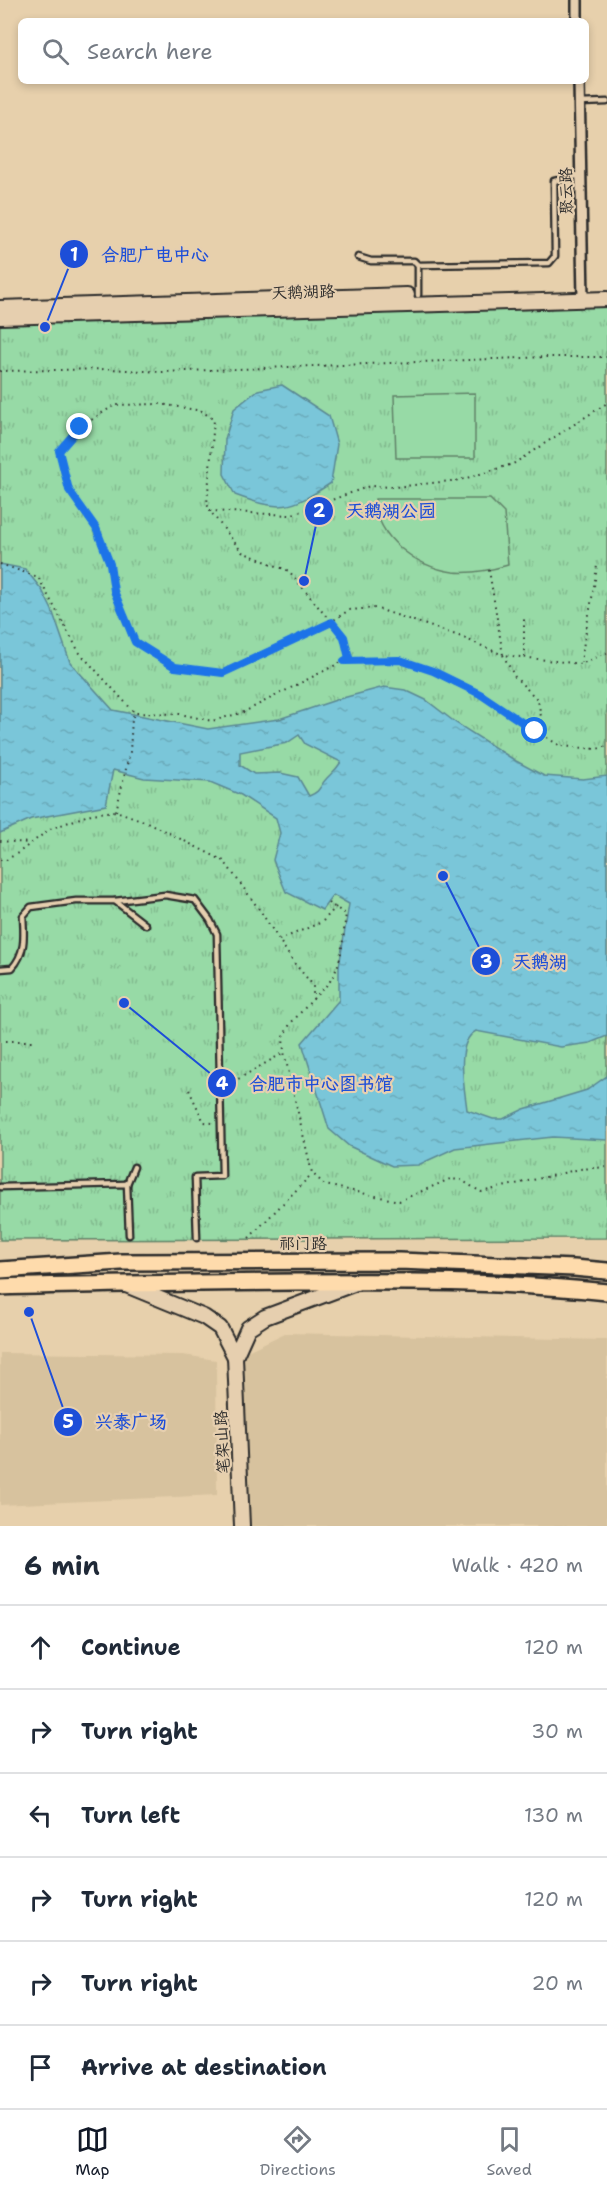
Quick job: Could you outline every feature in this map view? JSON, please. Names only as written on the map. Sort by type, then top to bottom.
[{"type":"main road","name":"祁门路","points":[[0,1270],[121,1262],[399,1261],[607,1271]]},
{"type":"main road","points":[[0,1287],[121,1283],[359,1282],[607,1292]]},
{"type":"street","points":[[577,0],[577,18]]},
{"type":"street","name":"聚云路","points":[[579,84],[583,296]]},
{"type":"street","name":"天鹅湖路","points":[[0,318],[583,296],[607,292]]},
{"type":"street","name":"天鹅湖路","points":[[0,308],[418,295],[583,296],[607,299]]},
{"type":"street","points":[[235,1357],[248,1328],[265,1317],[359,1282]]},
{"type":"street","points":[[121,1283],[204,1317],[220,1328],[235,1357]]},
{"type":"street","name":"笔架山路","points":[[235,1357],[242,1526]]},
{"type":"lane","points":[[579,103],[607,102]]},
{"type":"lane","points":[[418,266],[549,263],[555,256],[554,181],[581,175]]},
{"type":"lane","points":[[358,257],[371,261],[414,261],[418,266],[418,295]]},
{"type":"lane","points":[[0,969],[12,968],[21,959],[24,940],[23,916],[31,907],[76,901],[116,901],[165,895],[195,900],[210,920],[217,934],[222,1176],[195,1177],[197,1238]]},
{"type":"lane","points":[[116,901],[146,925]]},
{"type":"lane","points":[[129,1235],[127,1184],[134,1167]]},
{"type":"lane","points":[[0,1187],[127,1184]]},
{"type":"path","points":[[0,371],[110,369],[161,372],[546,357],[607,357]]},
{"type":"path","points":[[210,511],[290,515],[370,486],[394,487],[460,480],[513,464],[607,403]]},
{"type":"path","points":[[0,564],[38,578],[79,652],[135,713],[180,714],[212,721],[244,712],[349,658],[344,637],[332,622],[289,571],[242,552],[210,511],[207,504],[214,420],[202,411],[160,404],[116,405],[80,427],[59,451],[69,490],[96,528],[110,564],[114,591],[135,642],[175,667],[223,673],[332,622],[349,610],[375,608],[427,624],[503,655],[581,664],[607,653]]},
{"type":"path","points":[[581,664],[585,630],[594,597],[597,566]]},
{"type":"path","points":[[489,570],[503,655],[515,677],[538,700],[542,722],[535,731]]},
{"type":"path","points":[[524,617],[524,657]]},
{"type":"path","points":[[344,661],[400,660],[433,671],[480,694],[561,746],[597,749],[607,746]]},
{"type":"path","points":[[116,811],[130,752],[132,719],[135,713]]},
{"type":"path","points":[[0,860],[6,860],[50,829],[91,814],[116,811],[147,822],[224,861],[294,963],[314,985],[314,999]]},
{"type":"path","points":[[0,841],[31,843]]},
{"type":"path","points":[[328,903],[346,914],[338,962],[331,981],[323,986],[290,1024],[283,1037],[284,1052],[312,1173],[325,1185],[399,1201],[450,1179],[461,1180],[481,1192],[580,1169],[607,1167]]},
{"type":"path","points":[[279,940],[321,922],[336,907]]},
{"type":"path","points":[[6,1041],[34,1041]]},
{"type":"path","points":[[220,1089],[284,1052]]},
{"type":"path","points":[[189,1090],[204,1122]]},
{"type":"path","points":[[249,1238],[312,1173]]},
{"type":"shaded area","points":[[285,1333],[607,1340],[607,1526],[242,1526],[235,1357]]},
{"type":"shaded area","points":[[0,1353],[183,1355],[216,1360],[217,1495],[0,1505]]},
{"type":"green space","points":[[607,299],[607,1238],[0,1240],[0,317]]},
{"type":"green space","points":[[475,393],[475,458],[396,458],[394,395]]},
{"type":"green space","points":[[375,499],[490,499],[504,513],[508,565],[481,571],[453,572],[426,564],[413,557],[391,538],[377,513]]},
{"type":"water","points":[[282,385],[329,416],[337,444],[331,483],[305,499],[285,506],[275,506],[235,495],[224,474],[225,439],[234,409],[258,390]]},
{"type":"water","points":[[0,564],[25,569],[42,590],[52,610],[70,662],[113,710],[208,729],[279,719],[384,687],[405,690],[426,700],[456,723],[544,776],[583,779],[607,776],[607,1036],[590,1043],[561,1047],[476,1031],[465,1045],[462,1067],[467,1110],[493,1119],[503,1119],[524,1109],[587,1090],[607,1076],[607,1140],[553,1137],[455,1148],[418,1165],[392,1166],[349,1146],[329,1129],[302,1043],[339,1000],[339,967],[349,904],[333,895],[322,910],[286,892],[273,860],[280,833],[276,818],[241,795],[210,782],[144,778],[113,770],[106,805],[31,819],[0,833]],"holes":[[[299,735],[305,744],[341,762],[318,790],[309,796],[298,777],[280,773],[254,774],[240,765],[240,752],[287,743]]]},
{"type":"place","name":"合肥广电中心","points":[[45,327]]},
{"type":"place","name":"天鹅湖公园","points":[[304,581]]},
{"type":"place","name":"天鹅湖","points":[[443,876]]},
{"type":"place","name":"合肥市中心图书馆","points":[[124,1003]]},
{"type":"place","name":"兴泰广场","points":[[29,1312]]},
{"type":"route","points":[[80,427],[59,451],[69,490],[96,528],[110,564],[114,591],[135,642],[175,667],[223,673],[332,622],[344,637],[349,658],[344,661],[400,660],[433,671],[480,694],[535,731]]}]
